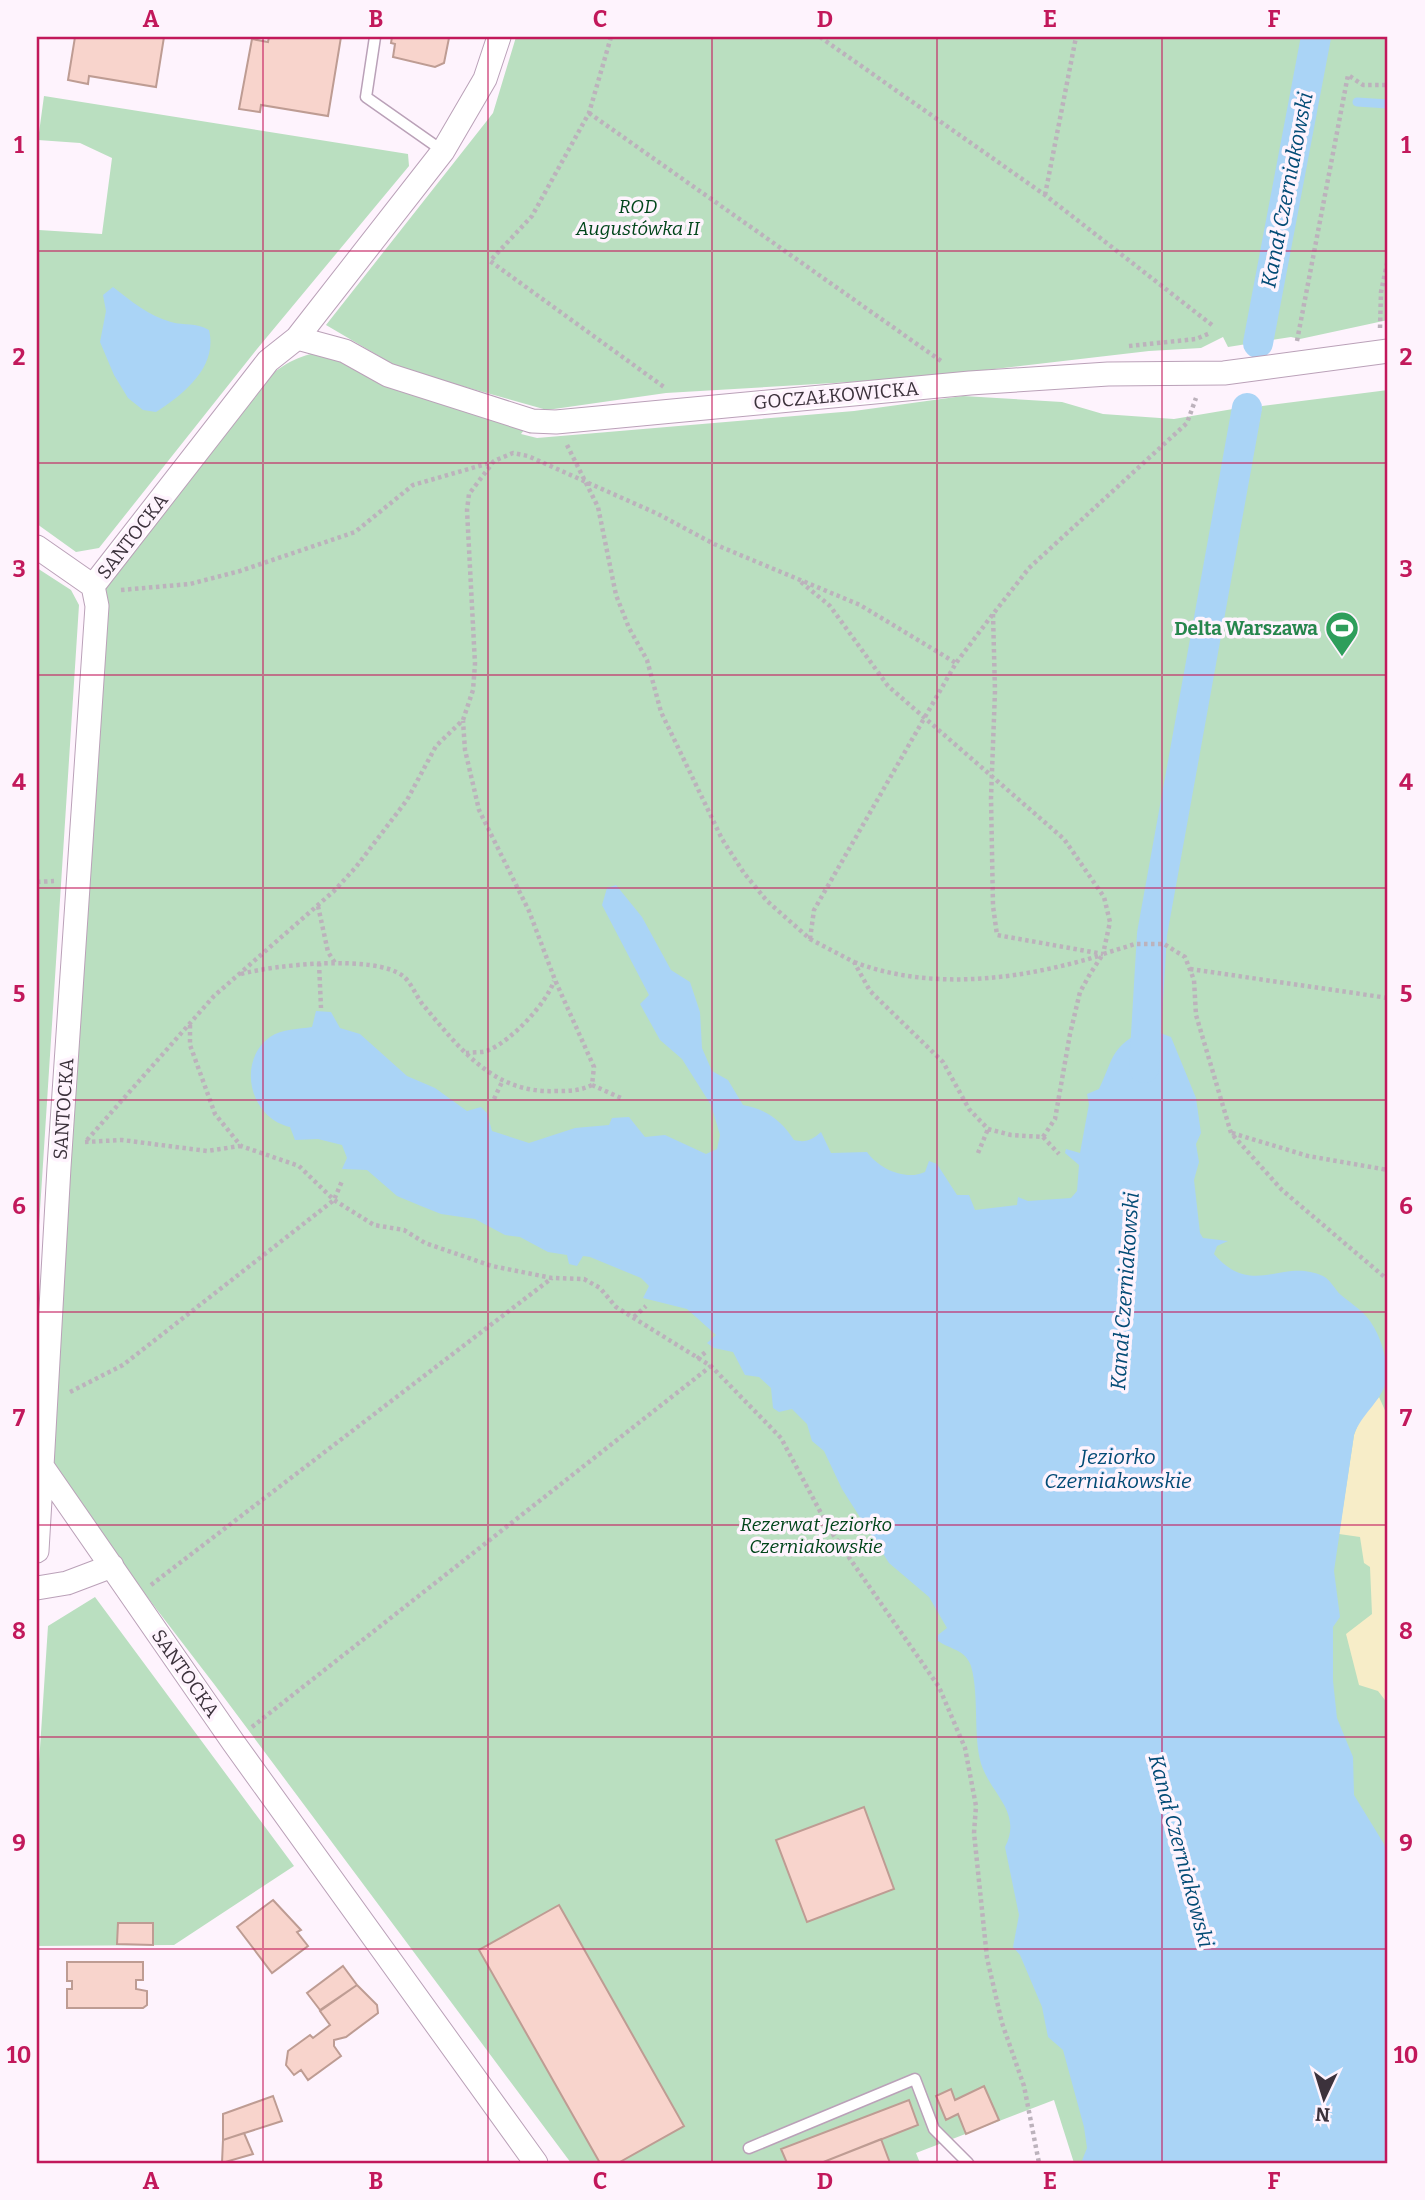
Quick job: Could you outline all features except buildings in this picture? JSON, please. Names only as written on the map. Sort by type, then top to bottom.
[{"type":"street","name":"SANTOCKA","points":[[499,37],[485,79],[443,151],[297,338],[268,361],[93,586],[97,606],[41,1406],[43,1466],[233,1742],[536,2163]]},
{"type":"street","name":"GOCZAŁKOWICKA","points":[[297,338],[345,351],[388,375],[531,421],[556,422],[970,383],[1108,374],[1204,374],[1384,352]]},
{"type":"street","points":[[37,547],[93,586]]},
{"type":"street","points":[[37,1550],[43,1466]]},
{"type":"street","points":[[37,1588],[67,1583],[112,1566]]},
{"type":"lane","points":[[375,37],[366,97],[443,151]]},
{"type":"lane","points":[[749,2148],[915,2079],[934,2129],[968,2163]]},
{"type":"path","points":[[611,37],[589,113],[532,216],[490,261],[663,387],[676,386]]},
{"type":"path","points":[[820,37],[1045,195],[1212,325]]},
{"type":"path","points":[[1045,195],[1076,37]]},
{"type":"path","points":[[1295,363],[1298,323],[1348,75],[1363,85],[1388,85]]},
{"type":"path","points":[[589,113],[948,366],[935,367]]},
{"type":"path","points":[[1384,352],[1381,292],[1388,259]]},
{"type":"path","points":[[1126,346],[1196,339],[1210,333]]},
{"type":"path","points":[[810,939],[814,910],[956,663],[1029,568],[1187,423],[1204,374]]},
{"type":"path","points":[[556,422],[598,507],[616,595],[629,628],[647,660],[661,712],[722,839],[767,901],[810,939],[854,962],[878,971],[911,977],[984,978],[1054,970],[1143,943],[1164,944],[1185,957],[1194,980],[1196,1016],[1231,1133],[1282,1190],[1388,1280]]},
{"type":"path","points":[[93,586],[121,590],[190,584],[240,571],[355,532],[412,485],[513,453],[528,456],[583,479],[715,544],[860,605],[956,663]]},
{"type":"path","points":[[494,461],[469,494],[467,510],[475,664],[473,690],[463,720],[465,750],[480,810],[529,911],[555,980],[594,1067],[592,1085]]},
{"type":"path","points":[[795,578],[830,606],[888,687],[1064,839],[1089,870],[1104,897],[1110,922],[1103,954],[1080,992],[1070,1034],[1061,1096],[1055,1119],[1043,1137]]},
{"type":"path","points":[[993,614],[993,906],[997,935],[1103,954]]},
{"type":"path","points":[[59,1167],[85,1142],[214,996],[317,906],[356,867],[407,800],[436,746],[463,720]]},
{"type":"path","points":[[317,906],[328,952],[335,964]]},
{"type":"path","points":[[854,962],[870,991],[943,1062],[969,1110],[988,1129],[1011,1135],[1043,1137],[1059,1154]]},
{"type":"path","points":[[239,975],[263,968],[319,963],[379,969],[405,977],[421,1004],[466,1053],[482,1069],[502,1082],[538,1092],[581,1090],[592,1085],[621,1098]]},
{"type":"path","points":[[319,963],[321,1008]]},
{"type":"path","points":[[1189,969],[1388,998]]},
{"type":"path","points":[[466,1053],[488,1051],[517,1029],[548,997],[555,980]]},
{"type":"path","points":[[190,1025],[190,1045],[215,1114],[241,1146]]},
{"type":"path","points":[[494,1099],[502,1082]]},
{"type":"path","points":[[978,1153],[988,1129]]},
{"type":"path","points":[[1231,1133],[1308,1156],[1388,1170]]},
{"type":"path","points":[[85,1142],[122,1140],[207,1151],[241,1146],[299,1166],[334,1200],[374,1225],[404,1230],[425,1243],[456,1251],[470,1260],[552,1278],[584,1279],[600,1288],[615,1307],[711,1366],[781,1438],[830,1530],[939,1687],[965,1748],[976,1806],[974,1833],[987,1958],[1002,2023],[1024,2086],[1039,2163]]},
{"type":"path","points":[[288,1161],[291,1155]]},
{"type":"path","points":[[41,1406],[123,1365],[334,1200],[342,1181]]},
{"type":"path","points":[[134,1598],[552,1278]]},
{"type":"path","points":[[634,1317],[646,1306]]},
{"type":"path","points":[[696,1359],[707,1351]]},
{"type":"path","points":[[233,1742],[711,1366]]},
{"type":"green space","name":"ROD Augustówka II","points":[[516,37],[1388,37],[1388,320],[1300,339],[1291,337],[1228,347],[1223,337],[1201,348],[1149,351],[918,378],[666,393],[547,410],[401,369],[326,325],[493,113]]},
{"type":"green space","points":[[44,96],[408,154],[409,166],[257,349],[99,548],[76,552],[37,524],[37,236],[39,230],[102,234],[112,158],[80,143],[38,140]]},
{"type":"green space","name":"Rezerwat Jeziorko Czerniakowskie","points":[[319,352],[527,426],[521,434],[537,438],[854,411],[963,396],[1062,402],[1103,414],[1174,419],[1233,409],[1139,933],[1164,935],[1262,406],[1388,390],[1388,2163],[1074,2163],[1054,2100],[916,2153],[920,2163],[571,2163],[214,1684],[62,1486],[43,1454],[97,582],[259,385],[286,364]]},
{"type":"green space","points":[[37,568],[71,590],[79,605],[37,1257]]},
{"type":"green space","points":[[95,1597],[294,1866],[174,1945],[37,1946],[37,1794],[48,1626]]},
{"type":"sand","points":[[1379,1397],[1388,1417],[1388,1704],[1378,1691],[1359,1685],[1346,1634],[1372,1614],[1370,1567],[1364,1563],[1360,1537],[1339,1534],[1354,1435],[1360,1419]]},
{"type":"water","points":[[113,287],[155,316],[209,330],[210,343],[204,367],[187,388],[156,412],[143,410],[128,398],[114,375],[100,342],[106,311],[103,295]]},
{"type":"water","name":"Jeziorko Czerniakowskie","points":[[616,885],[642,917],[671,970],[690,982],[700,1012],[702,1048],[712,1071],[728,1080],[743,1105],[759,1109],[773,1117],[794,1140],[809,1140],[821,1132],[831,1153],[867,1152],[878,1164],[893,1172],[918,1174],[925,1172],[929,1161],[937,1164],[957,1195],[969,1195],[975,1210],[1017,1205],[1018,1197],[1028,1201],[1071,1198],[1077,1191],[1079,1165],[1065,1153],[1066,1149],[1080,1153],[1089,1104],[1087,1094],[1099,1089],[1111,1060],[1126,1041],[1147,1028],[1171,1037],[1196,1098],[1201,1133],[1196,1144],[1199,1162],[1194,1180],[1200,1233],[1203,1238],[1228,1241],[1217,1246],[1214,1254],[1228,1267],[1242,1274],[1255,1276],[1308,1271],[1323,1276],[1371,1323],[1385,1355],[1387,1373],[1384,1388],[1354,1435],[1334,1571],[1340,1617],[1333,1627],[1333,1681],[1337,1718],[1353,1757],[1354,1795],[1384,1844],[1388,1859],[1388,2163],[1081,2163],[1087,2148],[1084,2127],[1063,2050],[1048,2037],[1042,2007],[1020,1955],[1013,1947],[1019,1915],[1005,1847],[1010,1825],[1004,1806],[983,1769],[980,1758],[971,1666],[965,1656],[938,1641],[938,1635],[947,1628],[929,1597],[889,1563],[842,1489],[824,1451],[812,1441],[807,1424],[792,1409],[779,1412],[773,1408],[771,1388],[759,1377],[745,1375],[733,1352],[714,1348],[707,1343],[716,1335],[687,1309],[643,1298],[649,1286],[641,1278],[590,1257],[583,1256],[577,1266],[569,1264],[567,1255],[548,1252],[520,1237],[505,1235],[475,1219],[441,1214],[397,1196],[367,1170],[342,1169],[347,1158],[342,1145],[318,1139],[295,1140],[290,1127],[276,1122],[265,1113],[257,1101],[251,1074],[253,1060],[259,1048],[280,1032],[312,1027],[316,1011],[331,1012],[340,1028],[360,1034],[407,1076],[435,1088],[467,1111],[481,1107],[487,1113],[492,1131],[529,1143],[575,1128],[609,1125],[612,1118],[629,1117],[645,1137],[665,1135],[706,1154],[717,1149],[720,1135],[711,1105],[682,1059],[660,1040],[640,1004],[649,995],[602,905],[607,888]]},
{"type":"waterway","name":"Kanał Czerniakowski","points":[[1258,343],[1316,37]]},
{"type":"waterway","points":[[1357,102],[1388,104]]},
{"type":"waterway","name":"Kanał Czerniakowski","points":[[1144,1068],[1152,934],[1247,408]]},
{"type":"place","name":"Delta Warszawa","points":[[1342,658]]}]
